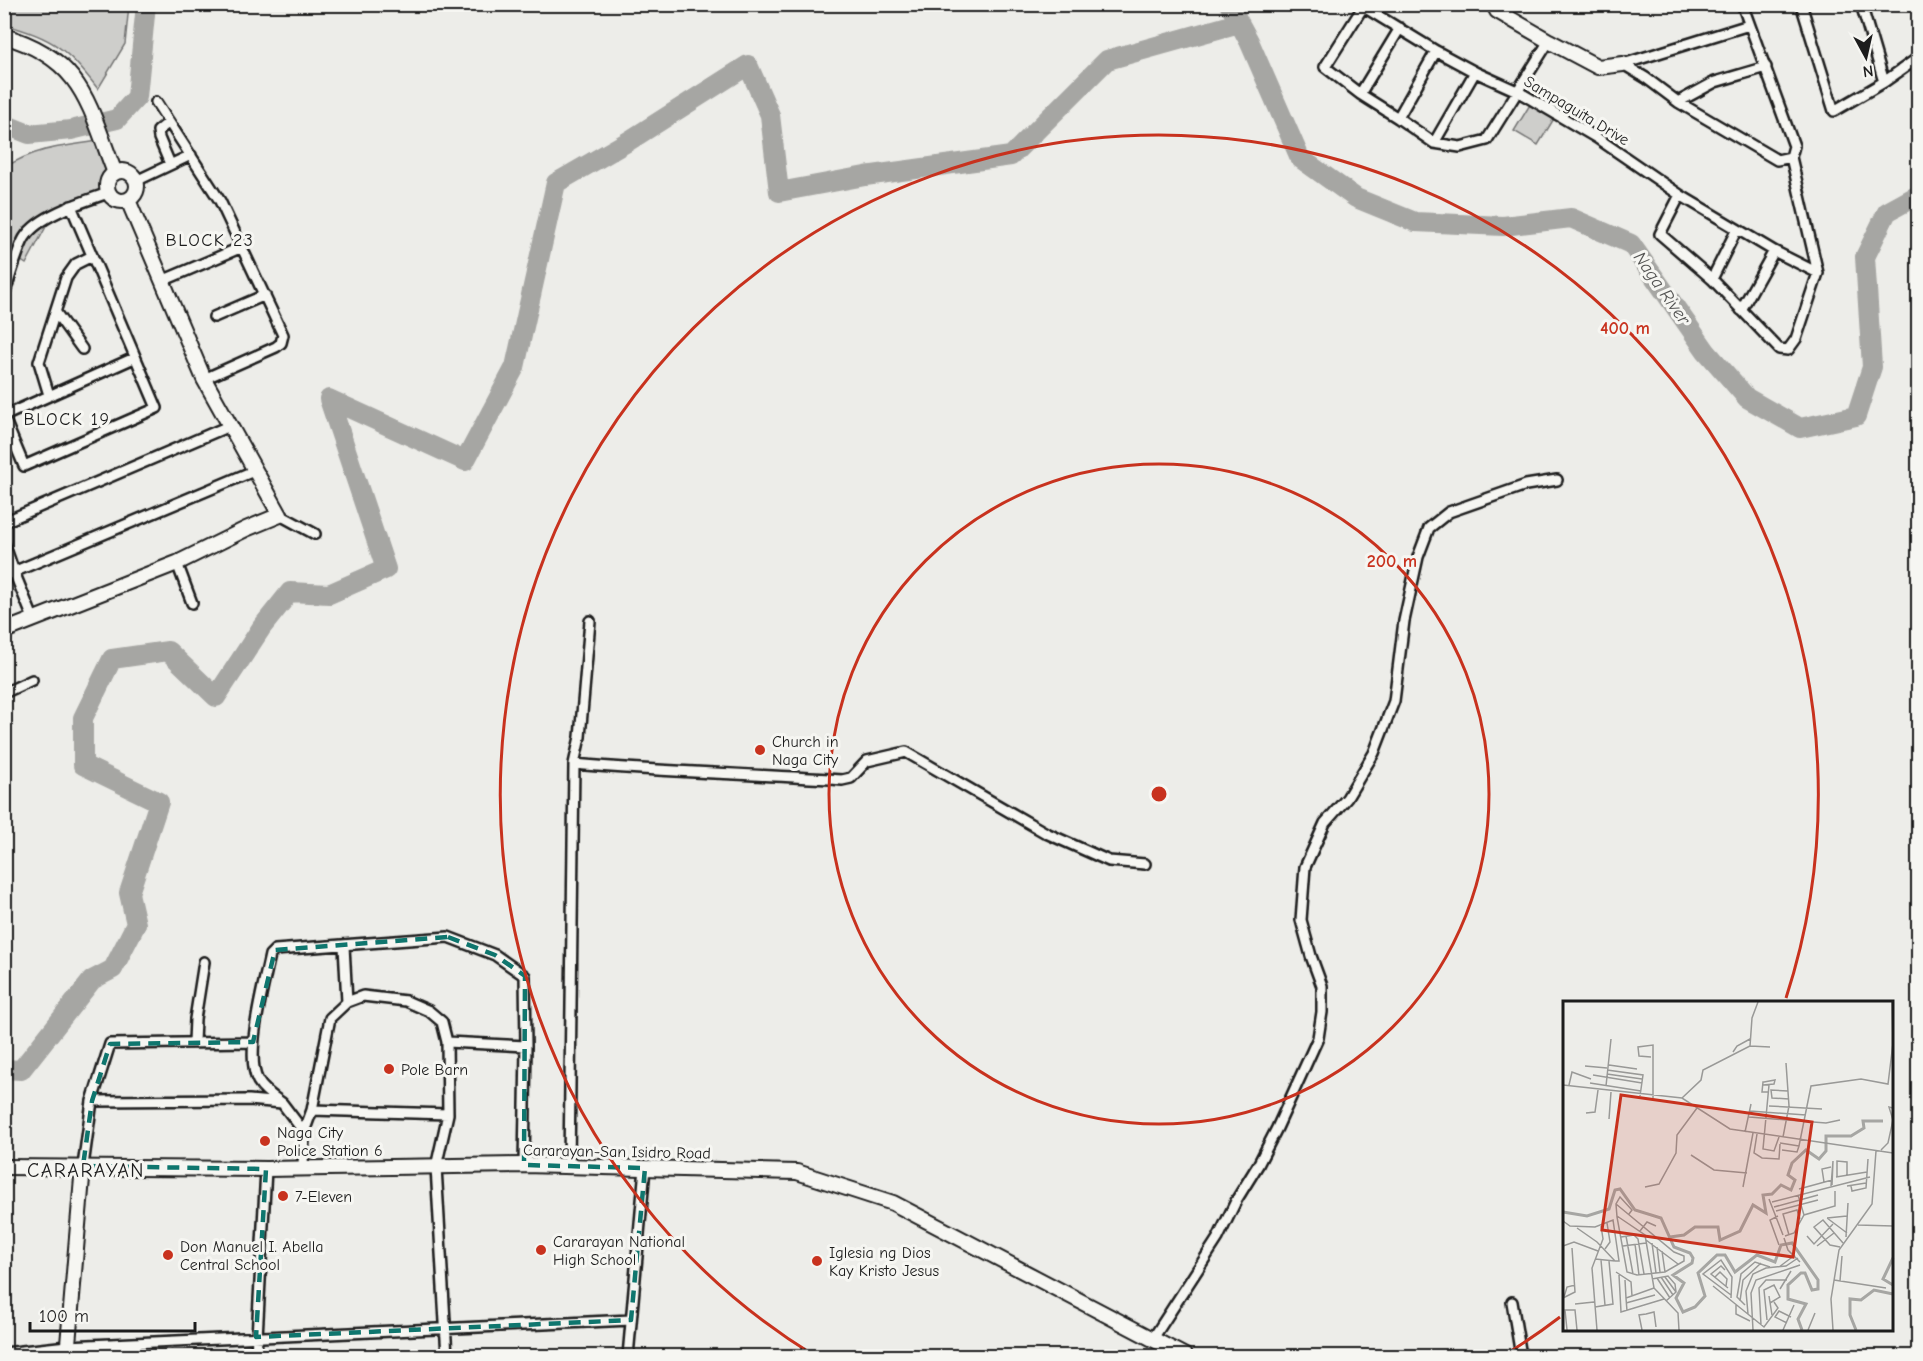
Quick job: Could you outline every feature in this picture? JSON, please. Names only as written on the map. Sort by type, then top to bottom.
[{"type":"street","points":[[1494,4],[1497,11],[1598,67],[1623,64],[1749,25]]},
{"type":"street","points":[[1680,195],[1660,234],[1712,279],[1779,349],[1788,350],[1796,339],[1818,273],[1791,157],[1794,146],[1742,4]]},
{"type":"street","points":[[1801,4],[1834,111],[1884,82],[1918,58]]},
{"type":"street","points":[[1861,4],[1884,82]]},
{"type":"street","points":[[1361,6],[1325,67],[1360,94],[1434,143],[1460,147],[1487,140],[1549,41]]},
{"type":"street","name":"Sampaguita Drive","points":[[1361,6],[1436,51],[1516,91],[1598,138],[1680,195],[1774,251],[1818,273]]},
{"type":"street","points":[[1360,94],[1400,28]]},
{"type":"street","points":[[4,36],[25,42],[45,52],[61,64],[76,80],[115,173]]},
{"type":"street","points":[[1398,118],[1436,51]]},
{"type":"street","points":[[1623,64],[1678,102],[1777,160],[1791,157]]},
{"type":"street","points":[[1678,102],[1715,82],[1766,67]]},
{"type":"street","points":[[1434,143],[1475,72]]},
{"type":"street","points":[[156,102],[220,201],[283,335],[281,343],[276,347],[204,379]]},
{"type":"street","points":[[170,122],[158,131],[170,164]]},
{"type":"street","points":[[136,181],[191,155]]},
{"type":"street","points":[[127,172],[136,181],[136,190],[128,200],[115,199],[108,193],[108,180],[115,173],[127,172]]},
{"type":"street","points":[[4,295],[25,236],[43,220],[72,206],[108,193]]},
{"type":"street","points":[[128,200],[204,379],[229,426],[280,515],[315,534]]},
{"type":"street","points":[[72,206],[157,408],[24,466],[4,417],[134,357]]},
{"type":"street","points":[[1712,279],[1737,229]]},
{"type":"street","points":[[162,281],[242,247]]},
{"type":"street","points":[[1741,310],[1774,251]]},
{"type":"street","points":[[49,395],[39,362],[66,278],[76,264],[92,256]]},
{"type":"street","points":[[214,317],[265,295]]},
{"type":"street","points":[[56,313],[82,349]]},
{"type":"street","points":[[4,522],[229,426]]},
{"type":"street","points":[[4,576],[256,470]]},
{"type":"street","points":[[1152,1340],[1218,1238],[1277,1128],[1318,1038],[1323,986],[1311,956],[1301,920],[1305,867],[1325,823],[1347,798],[1374,753],[1394,701],[1404,621],[1418,556],[1429,528],[1449,512],[1526,485],[1557,480]]},
{"type":"street","points":[[4,631],[177,563],[280,515]]},
{"type":"street","points":[[4,543],[33,618]]},
{"type":"street","points":[[177,563],[192,603]]},
{"type":"street","points":[[568,1165],[574,764],[580,737],[590,621]]},
{"type":"street","points":[[4,693],[32,680]]},
{"type":"street","points":[[574,764],[652,771],[761,774],[842,780],[851,778],[867,761],[906,752],[1046,833],[1109,861],[1145,864]]},
{"type":"street","points":[[304,1132],[282,1103],[269,1094],[258,1081],[253,1068],[253,1042],[270,955],[275,950],[448,937],[495,955],[525,976],[524,1165]]},
{"type":"street","points":[[344,946],[347,1002]]},
{"type":"street","points":[[194,1042],[195,1019],[204,962]]},
{"type":"street","points":[[303,1168],[304,1132],[312,1110],[330,1018],[347,1002],[363,996],[406,1001],[429,1011],[442,1022],[447,1042],[448,1114],[436,1167],[447,1356]]},
{"type":"street","points":[[67,1351],[83,1166],[92,1101],[110,1044],[253,1042]]},
{"type":"street","points":[[447,1042],[526,1046]]},
{"type":"street","points":[[92,1101],[249,1100],[282,1103]]},
{"type":"street","points":[[312,1110],[448,1114]]},
{"type":"street","name":"Cararayan-San Isidro Road","points":[[4,1167],[266,1169],[568,1165],[797,1172],[893,1203],[1185,1356]]},
{"type":"street","points":[[628,1356],[645,1168]]},
{"type":"street","points":[[256,1356],[266,1169]]},
{"type":"street","points":[[1512,1302],[1521,1356]]},
{"type":"street","points":[[4,1353],[67,1351],[256,1337],[631,1320]]},
{"type":"highlighted area","points":[[448,937],[495,955],[525,976],[524,1165],[645,1168],[631,1320],[256,1337],[266,1169],[83,1166],[92,1101],[110,1044],[253,1042],[275,950]]},
{"type":"shaded area","points":[[11,5],[129,5],[125,44],[98,89],[78,64],[48,40],[5,25],[5,11]]},
{"type":"shaded area","points":[[1531,103],[1555,117],[1538,145],[1514,131]]},
{"type":"shaded area","points":[[99,141],[108,173],[103,188],[89,205],[48,223],[26,264],[5,250],[4,168],[38,152],[61,146]]},
{"type":"waterway","name":"Naga River","points":[[4,124],[29,134],[71,130],[117,119],[137,97],[146,4]]},
{"type":"waterway","name":"Naga River","points":[[1229,4],[1249,41],[1300,158],[1356,198],[1415,222],[1503,226],[1571,218],[1631,244],[1706,351],[1747,398],[1800,428],[1856,416],[1872,367],[1865,257],[1887,212],[1918,195]]},
{"type":"waterway","points":[[4,1069],[21,1070],[92,980],[113,969],[136,924],[129,893],[159,802],[83,765],[83,718],[112,659],[168,651],[216,697],[262,627],[290,592],[329,594],[386,569],[329,399],[465,461],[515,367],[556,183],[627,142],[748,65],[770,115],[779,192],[865,176],[1011,156],[1107,60],[1239,23]]},
{"type":"place","name":"Church in Naga City","points":[[760,750]]},
{"type":"place","name":"Pole Barn","points":[[389,1069]]},
{"type":"place","name":"Naga City Police Station 6","points":[[265,1141]]},
{"type":"place","name":"7-Eleven","points":[[283,1196]]},
{"type":"place","name":"Cararayan National High School","points":[[541,1250]]},
{"type":"place","name":"Don Manuel I. Abella Central School","points":[[168,1255]]},
{"type":"place","name":"Iglesia ng Dios Kay Kristo Jesus","points":[[817,1261]]},
{"type":"district","name":"BLOCK 23","points":[[210,240]]},
{"type":"district","name":"BLOCK 19","points":[[67,419]]},
{"type":"district","name":"CARARAYAN","points":[[86,1170]]}]
